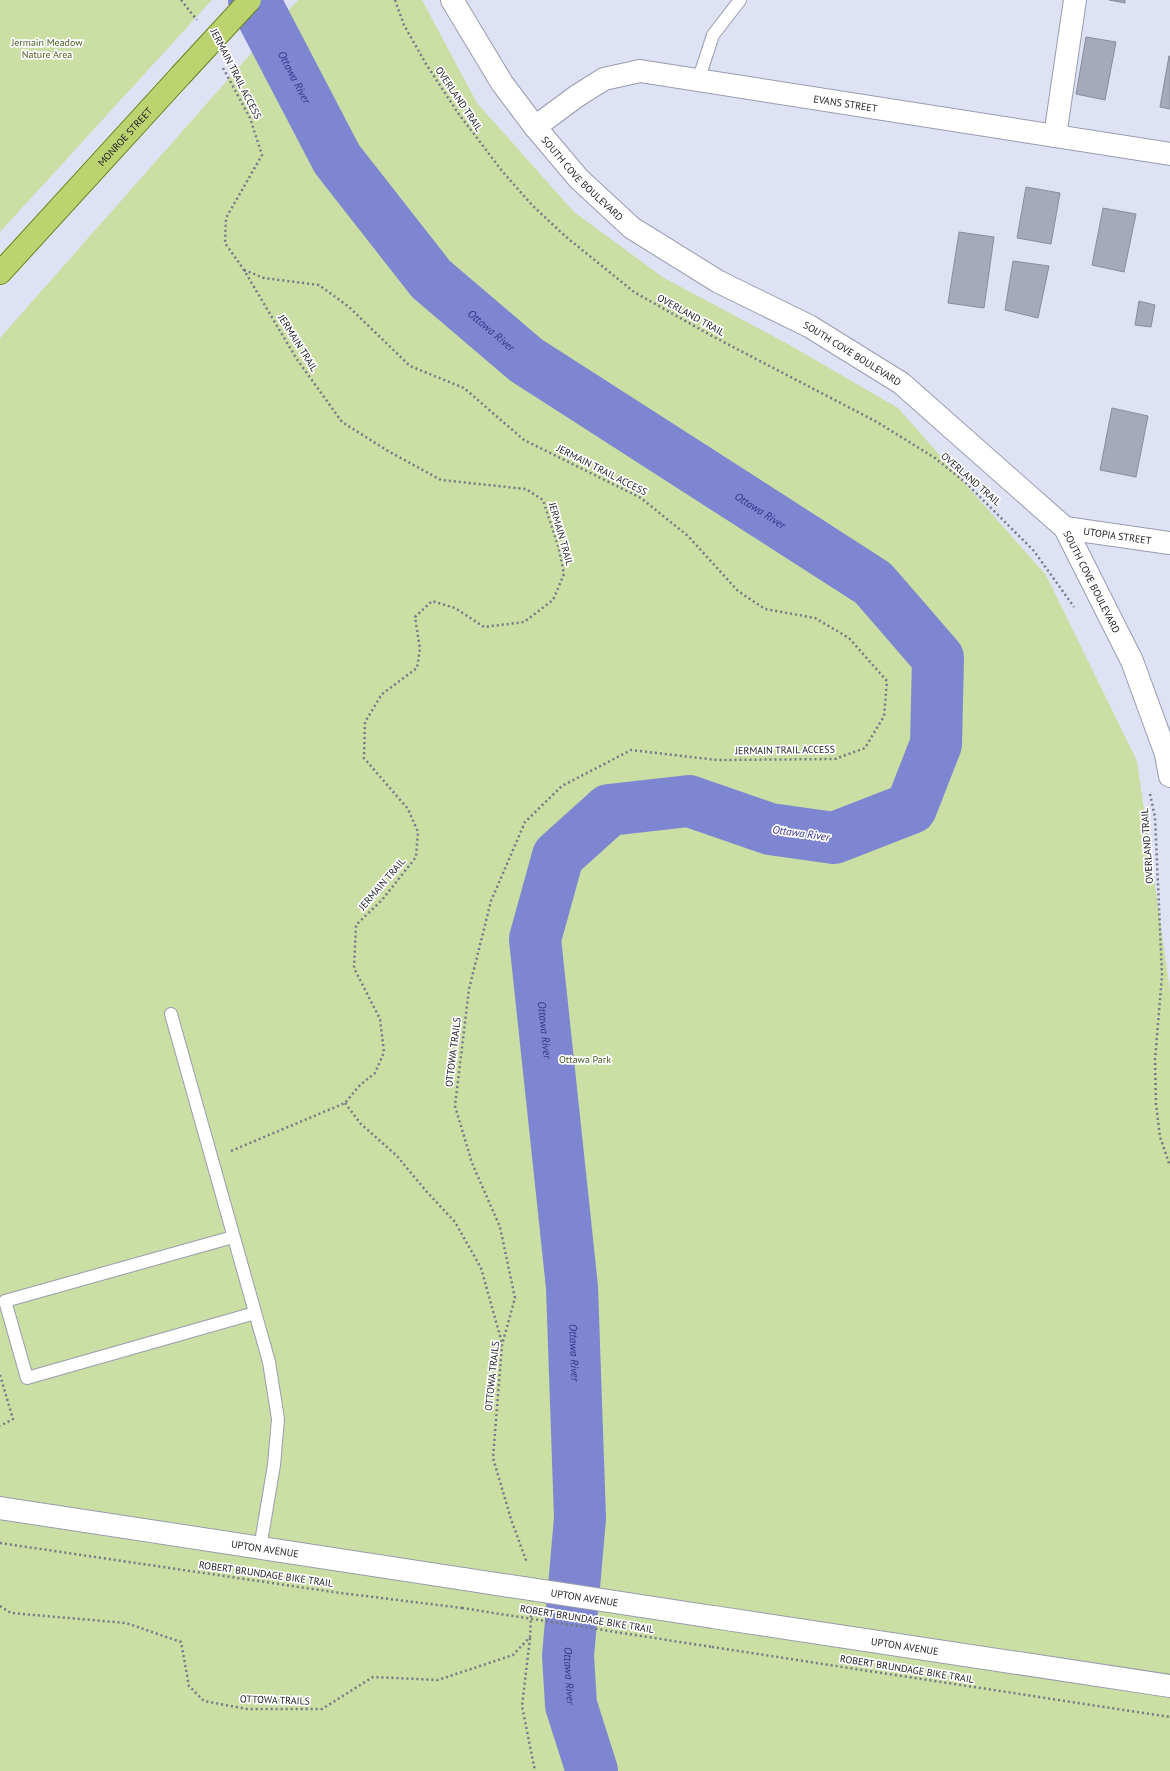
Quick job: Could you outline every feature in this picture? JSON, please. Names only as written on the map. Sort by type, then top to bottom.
[{"type":"main road","name":"MONROE STREET","points":[[0,273],[250,0]]},
{"type":"street","name":"SOUTH COVE BOULEVARD","points":[[452,0],[502,83],[535,127],[579,179],[632,228],[719,282],[809,326],[901,383],[1065,528],[1132,661],[1166,754],[1170,776]]},
{"type":"street","points":[[1055,136],[1075,0]]},
{"type":"street","name":"EVANS STREET","points":[[535,127],[577,96],[604,79],[640,71],[1170,154]]},
{"type":"street","name":"UTOPIA STREET","points":[[1065,528],[1170,543]]},
{"type":"street","name":"UPTON AVENUE","points":[[0,1508],[1170,1686]]},
{"type":"lane","points":[[688,79],[713,35],[740,0]]},
{"type":"lane","points":[[171,1014],[269,1362],[278,1419],[274,1466],[260,1548]]},
{"type":"lane","points":[[233,1237],[6,1301],[27,1378],[255,1313]]},
{"type":"path","name":"JERMAIN TRAIL ACCESS","points":[[181,0],[199,22]]},
{"type":"path","name":"OVERLAND TRAIL","points":[[395,0],[404,25],[426,64],[458,113],[502,172],[532,205],[565,236],[640,295],[739,350],[877,422],[935,458],[966,484],[1034,551],[1074,608]]},
{"type":"path","name":"JERMAIN TRAIL ACCESS","points":[[219,62],[250,118],[262,154],[226,218],[225,244],[244,270],[264,278],[318,285],[349,306],[410,366],[464,388],[524,440],[641,498],[688,536],[738,591],[765,609],[815,618],[849,638],[887,681],[884,716],[865,748],[835,759],[717,760],[631,750],[562,786],[525,822],[491,901],[469,988],[467,1003]]},
{"type":"path","name":"JERMAIN TRAIL","points":[[212,1159],[345,1103],[360,1084],[375,1073],[384,1052],[380,1019],[354,968],[356,925],[382,900],[416,857],[418,832],[408,808],[364,758],[365,722],[382,694],[417,668],[420,649],[415,617],[432,601],[455,608],[484,627],[524,622],[553,600],[564,574],[559,549],[543,500],[526,489],[441,480],[388,451],[342,422],[296,358],[244,270]]},
{"type":"path","name":"OVERLAND TRAIL","points":[[1150,789],[1155,818],[1162,975],[1155,1060],[1156,1104],[1160,1137],[1170,1166]]},
{"type":"path","name":"OTTOWA TRAILS","points":[[467,1003],[455,1106],[472,1163],[500,1227],[513,1291],[514,1298],[502,1345],[493,1458],[511,1519],[527,1563]]},
{"type":"path","points":[[345,1103],[361,1124],[397,1156],[426,1191],[455,1222],[481,1268],[502,1345]]},
{"type":"path","points":[[0,1375],[12,1419],[0,1426]]},
{"type":"path","name":"ROBERT BRUNDAGE BIKE TRAIL","points":[[0,1543],[333,1592],[462,1608],[1170,1717]]},
{"type":"path","name":"OTTOWA TRAILS","points":[[0,1606],[11,1613],[126,1623],[181,1642],[189,1686],[204,1701],[247,1709],[322,1709],[374,1677],[438,1680],[513,1656],[530,1637]]},
{"type":"path","points":[[531,1608],[530,1637],[522,1706],[535,1771]]},
{"type":"green space","name":"Jermain Meadow Nature Area","points":[[0,0],[212,0],[0,232]]},
{"type":"green space","name":"Ottawa Park","points":[[298,0],[422,0],[477,103],[574,212],[664,278],[788,344],[898,408],[1046,575],[1137,761],[1170,990],[1170,1771],[0,1771],[0,338]]},
{"type":"building","points":[[1109,0],[1125,0],[1125,3]]},
{"type":"building","points":[[1086,37],[1116,42],[1105,100],[1076,94]]},
{"type":"building","points":[[1170,56],[1170,109],[1160,107]]},
{"type":"building","points":[[1026,187],[1060,193],[1051,244],[1017,238]]},
{"type":"building","points":[[1103,208],[1136,214],[1124,272],[1092,265]]},
{"type":"building","points":[[959,232],[994,237],[984,308],[948,303]]},
{"type":"building","points":[[1013,261],[1049,266],[1038,318],[1005,310]]},
{"type":"building","points":[[1139,301],[1155,305],[1151,327],[1135,325]]},
{"type":"building","points":[[1112,408],[1148,416],[1136,477],[1100,470]]},
{"type":"waterway","name":"Ottawa River","points":[[254,0],[337,159],[431,279],[526,360],[873,583],[938,658],[936,744],[911,808],[834,838],[770,829],[689,801],[609,810],[558,856],[535,939],[572,1287],[580,1518],[568,1656],[571,1705],[592,1771]]}]
